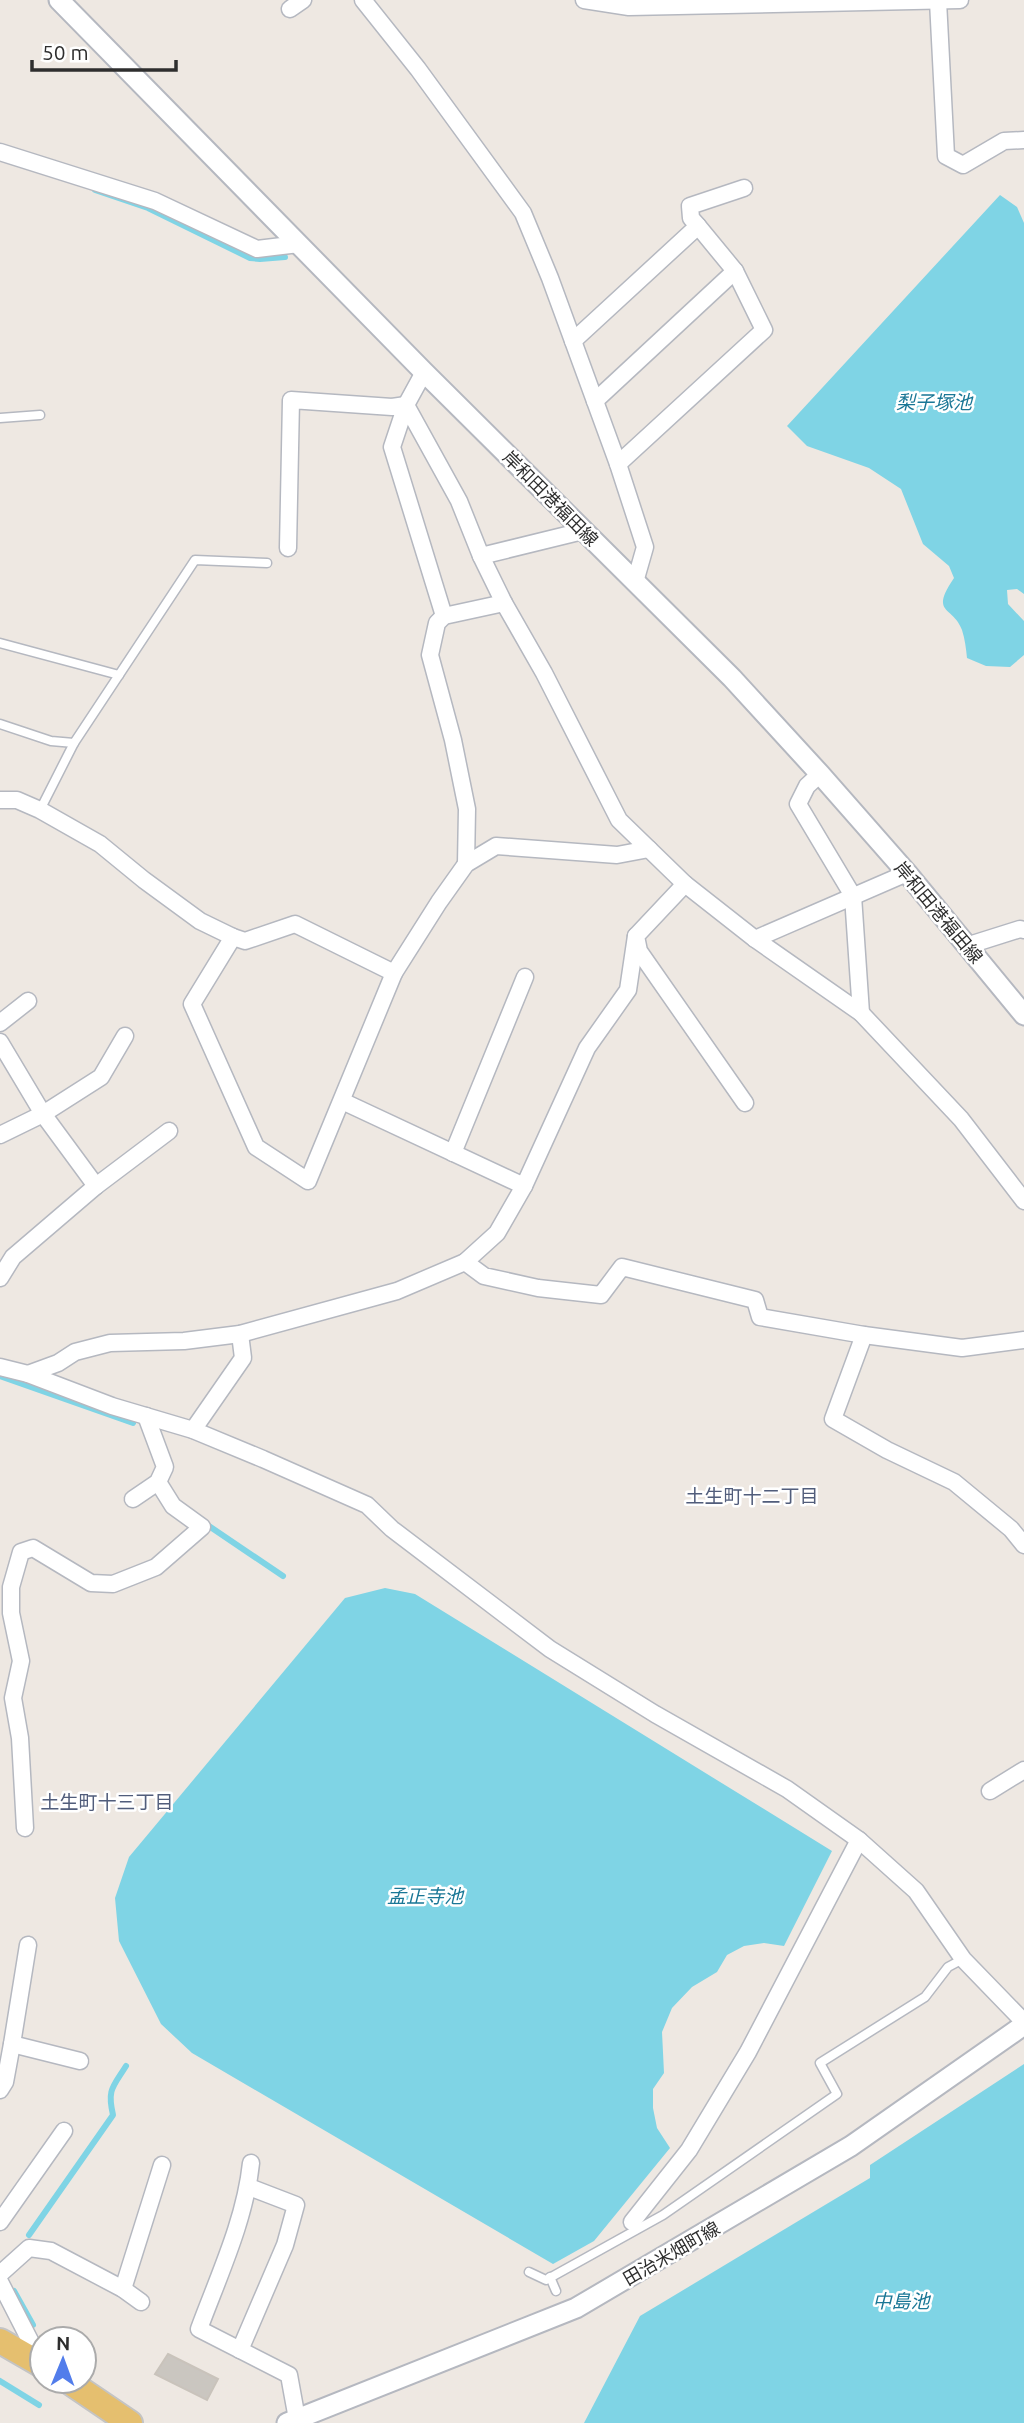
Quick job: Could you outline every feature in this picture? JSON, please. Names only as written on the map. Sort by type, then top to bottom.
[{"type":"main road","points":[[0,2341],[28,2357]]},
{"type":"main road","points":[[89,2395],[130,2423]]},
{"type":"street","name":"岸和田港福田線","points":[[59,0],[424,372],[732,678],[907,873],[1024,1014]]},
{"type":"street","points":[[363,0],[434,91],[523,213],[618,464],[645,547],[635,582]]},
{"type":"street","points":[[584,0],[629,3],[960,0]]},
{"type":"street","points":[[938,1],[947,156],[963,165],[1004,141],[1024,140]]},
{"type":"street","points":[[0,152],[155,201],[257,249],[299,244]]},
{"type":"street","points":[[618,464],[764,330],[735,271],[691,218],[690,206],[744,188]]},
{"type":"street","points":[[573,341],[698,226]]},
{"type":"street","points":[[594,401],[735,271]]},
{"type":"street","points":[[424,372],[406,405],[392,447],[444,616]]},
{"type":"street","points":[[288,548],[291,400],[392,407],[406,405]]},
{"type":"street","points":[[406,405],[459,501],[504,603],[544,673],[619,820],[685,884],[755,939],[861,1013],[961,1119],[1024,1201]]},
{"type":"street","points":[[481,556],[583,530]]},
{"type":"street","points":[[466,864],[467,809],[453,740],[430,654],[437,623],[444,616],[504,603]]},
{"type":"street","points":[[820,774],[807,786],[798,804],[853,896],[861,1013]]},
{"type":"street","points":[[0,800],[17,800],[40,810],[100,844],[200,921],[233,937],[245,941],[295,923],[394,973]]},
{"type":"street","points":[[233,937],[192,1004],[257,1147],[308,1181],[394,973],[466,864],[496,846],[617,855],[649,849]]},
{"type":"street","points":[[755,939],[907,873]]},
{"type":"street","points":[[28,1374],[58,1363],[75,1352],[110,1343],[184,1341],[240,1334],[397,1291],[465,1262],[497,1233],[524,1186],[587,1048],[628,990],[636,936],[685,884]]},
{"type":"street","points":[[966,946],[1024,930]]},
{"type":"street","points":[[636,936],[639,951],[745,1102]]},
{"type":"street","points":[[453,1153],[525,977]]},
{"type":"street","points":[[0,1023],[28,1002]]},
{"type":"street","points":[[0,1135],[43,1114],[101,1077],[125,1036]]},
{"type":"street","points":[[0,1042],[43,1114],[96,1186]]},
{"type":"street","points":[[342,1101],[524,1186]]},
{"type":"street","points":[[0,1278],[13,1257],[96,1186],[169,1131]]},
{"type":"street","points":[[465,1262],[484,1276],[538,1288],[601,1295],[622,1267],[755,1300],[760,1317],[864,1335],[962,1348],[1024,1340]]},
{"type":"street","points":[[193,1430],[243,1357],[240,1334]]},
{"type":"street","points":[[864,1335],[833,1419],[887,1450],[954,1482],[1011,1529],[1024,1545]]},
{"type":"street","points":[[0,1367],[28,1374],[112,1406],[193,1430],[367,1505],[392,1529],[550,1649],[655,1714],[787,1789],[859,1840],[916,1891],[963,1959],[1024,2023]]},
{"type":"street","points":[[133,1499],[158,1482],[165,1467],[146,1416]]},
{"type":"street","points":[[25,1828],[20,1738],[13,1698],[21,1661],[11,1613],[11,1587],[21,1552],[33,1548],[91,1583],[113,1584],[156,1567],[202,1527],[173,1506],[158,1482]]},
{"type":"street","points":[[990,1791],[1024,1770]]},
{"type":"street","points":[[632,2222],[689,2150],[748,2052],[859,1840]]},
{"type":"street","points":[[0,2090],[5,2082],[29,1945]]},
{"type":"street","name":"田治米畑町線","points":[[292,2421],[576,2308],[851,2146],[1024,2023]]},
{"type":"street","points":[[12,2044],[80,2061]]},
{"type":"street","points":[[0,2222],[64,2131]]},
{"type":"street","points":[[251,2163],[240,2219],[199,2329],[289,2375],[292,2421]]},
{"type":"street","points":[[40,2165],[54,2175]]},
{"type":"street","points":[[123,2289],[162,2165]]},
{"type":"street","points":[[240,2350],[285,2245],[296,2205],[248,2187]]},
{"type":"street","points":[[0,2274],[29,2248],[51,2251],[123,2289],[141,2302]]},
{"type":"street","points":[[0,2282],[28,2337]]},
{"type":"lane","points":[[0,418],[40,415]]},
{"type":"lane","points":[[40,810],[74,743],[195,560],[267,563]]},
{"type":"lane","points":[[0,643],[119,676]]},
{"type":"lane","points":[[0,724],[51,741],[74,743]]},
{"type":"lane","points":[[529,2272],[546,2280],[663,2215],[837,2094],[820,2063],[925,1997],[948,1967],[963,1959]]},
{"type":"lane","points":[[550,2277],[555,2291]]},
{"type":"water","name":"梨子塚池","points":[[1000,195],[1017,207],[1024,223],[1024,594],[1017,589],[1007,590],[1008,604],[1024,621],[1024,655],[1010,667],[986,666],[967,658],[962,630],[943,604],[943,598],[954,578],[949,566],[923,544],[901,489],[869,468],[807,446],[787,426]]},
{"type":"water","name":"孟正寺池","points":[[385,1588],[415,1594],[832,1851],[784,1946],[764,1943],[744,1946],[727,1955],[717,1972],[692,1987],[672,2008],[662,2032],[664,2073],[653,2089],[657,2128],[670,2148],[594,2241],[553,2264],[192,2053],[161,2024],[119,1941],[115,1898],[129,1857],[345,1598]]},
{"type":"water","name":"中島池","points":[[1024,2064],[1024,2423],[584,2423],[640,2316],[870,2178],[870,2165]]},
{"type":"building","points":[[168,2354],[218,2379],[207,2400],[155,2374]]},
{"type":"waterway","points":[[95,190],[148,208],[250,258],[285,257]]},
{"type":"waterway","points":[[0,1376],[133,1423]]},
{"type":"waterway","points":[[203,1522],[283,1576]]},
{"type":"waterway","points":[[29,2235],[113,2115],[111,2094],[126,2066]]},
{"type":"waterway","points":[[14,2291],[33,2325]]},
{"type":"waterway","points":[[0,2381],[39,2405]]},
{"type":"district","name":"土生町十二丁目","points":[[752,1496]]},
{"type":"district","name":"土生町十三丁目","points":[[107,1802]]}]
